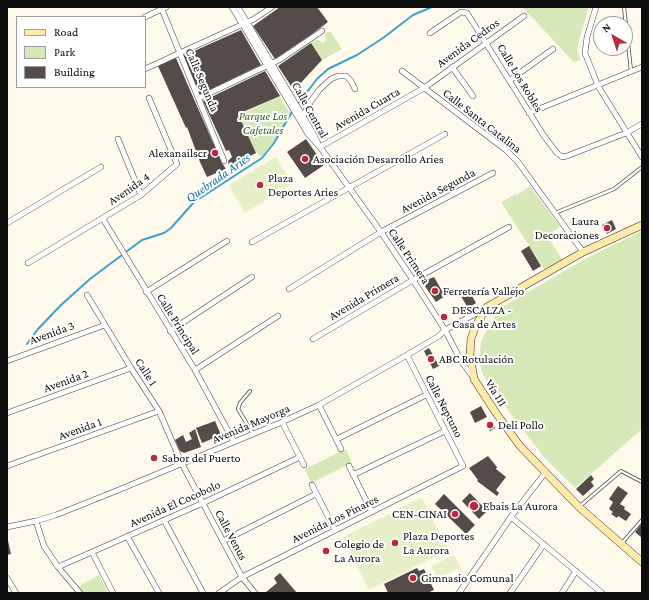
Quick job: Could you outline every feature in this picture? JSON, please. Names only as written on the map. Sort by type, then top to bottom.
[{"type":"main road","points":[[487,307],[583,252],[642,225]]},
{"type":"main road","name":"Vía 111","points":[[487,307],[476,326],[471,339],[470,355],[474,379],[520,446],[579,507],[642,562]]},
{"type":"street","name":"Calle Central","points":[[232,7],[245,24],[270,65],[292,102],[308,134],[320,147]]},
{"type":"street","name":"Calle Central","points":[[238,7],[245,24]]},
{"type":"street","points":[[146,69],[245,24],[272,7]]},
{"type":"street","points":[[596,7],[587,37],[585,54],[598,86],[642,157]]},
{"type":"street","points":[[146,16],[163,8]]},
{"type":"street","name":"Calle Segunda","points":[[163,8],[179,53],[224,161]]},
{"type":"street","name":"Calle Los Robles","points":[[430,33],[461,12],[467,13],[487,42],[544,136],[562,157],[626,133]]},
{"type":"street","name":"Avenida Cedros","points":[[424,88],[524,16]]},
{"type":"street","points":[[199,98],[270,65],[322,32]]},
{"type":"street","points":[[510,80],[553,49]]},
{"type":"street","points":[[452,67],[473,96]]},
{"type":"street","points":[[529,113],[642,67]]},
{"type":"street","name":"Calle Santa Catalina","points":[[402,71],[506,150],[518,162],[583,252]]},
{"type":"street","points":[[303,116],[311,101],[320,89],[331,79],[338,76],[346,76],[351,81],[355,89]]},
{"type":"street","name":"Avenida Cuarta","points":[[320,147],[424,88]]},
{"type":"street","name":"Avenida 4","points":[[28,263],[141,195],[177,164],[149,98]]},
{"type":"street","name":"Calle Central","points":[[297,112],[303,116],[320,147]]},
{"type":"street","points":[[626,133],[642,124]]},
{"type":"street","points":[[252,242],[445,134]]},
{"type":"street","points":[[118,139],[141,195]]},
{"type":"street","name":"Calle Primera","points":[[320,147],[350,187],[413,280],[474,379]]},
{"type":"street","points":[[7,223],[101,168]]},
{"type":"street","name":"Avenida Segunda","points":[[288,289],[381,232],[493,173]]},
{"type":"street","name":"Calle Principal","points":[[102,219],[194,370],[234,442]]},
{"type":"street","name":"Avenida Primera","points":[[313,339],[413,280],[509,227]]},
{"type":"street","points":[[146,292],[227,241]]},
{"type":"street","points":[[170,330],[252,277]]},
{"type":"street","name":"Calle 1","points":[[87,295],[159,411],[182,464]]},
{"type":"street","name":"Avenida Mayorga","points":[[7,527],[36,521],[116,491],[282,422],[319,405],[439,336],[445,330],[487,307]]},
{"type":"street","points":[[194,370],[278,316]]},
{"type":"street","name":"Avenida 3","points":[[7,361],[105,325]]},
{"type":"street","name":"Calle Neptuno","points":[[407,355],[463,466]]},
{"type":"street","name":"Avenida 2","points":[[7,413],[131,368]]},
{"type":"street","points":[[337,439],[426,395]]},
{"type":"street","points":[[319,405],[341,449]]},
{"type":"street","name":"Avenida 1","points":[[7,466],[159,411]]},
{"type":"street","points":[[282,422],[304,465]]},
{"type":"street","points":[[353,475],[445,431]]},
{"type":"street","name":"Avenida El Cocobolo","points":[[58,567],[203,503],[300,457]]},
{"type":"street","name":"Calle Venus","points":[[182,464],[242,577],[255,593]]},
{"type":"street","points":[[349,466],[372,512]]},
{"type":"street","name":"Avenida Los Pinares","points":[[219,593],[242,577],[463,466]]},
{"type":"street","points":[[459,593],[511,517],[545,472]]},
{"type":"street","points":[[312,485],[336,530]]},
{"type":"street","points":[[223,541],[316,494]]},
{"type":"street","points":[[511,517],[602,593]]},
{"type":"street","points":[[164,520],[203,593]]},
{"type":"street","points":[[36,521],[44,546],[58,567],[80,593]]},
{"type":"street","points":[[127,536],[159,593]]},
{"type":"street","points":[[510,593],[544,544]]},
{"type":"street","points":[[92,552],[113,593]]},
{"type":"street","points":[[562,593],[576,572]]},
{"type":"street","points":[[7,578],[16,593]]},
{"type":"lane","points":[[624,7],[631,72]]},
{"type":"lane","points":[[554,213],[614,189],[642,167]]},
{"type":"lane","points":[[250,392],[240,403],[238,409],[253,434]]},
{"type":"lane","points":[[579,507],[622,471],[642,482]]},
{"type":"lane","points":[[621,544],[642,520]]},
{"type":"green space","points":[[522,7],[589,7],[577,49],[580,60],[574,62]]},
{"type":"green space","points":[[327,32],[331,32],[342,49],[322,60],[311,43],[319,40],[322,43],[326,40],[325,35]]},
{"type":"green space","name":"Parque Los Cafetales","points":[[279,96],[290,113],[274,141],[261,157],[254,149],[239,115]]},
{"type":"green space","name":"Plaza Deportes Aries","points":[[276,157],[292,184],[245,213],[229,185]]},
{"type":"green space","points":[[530,186],[560,227],[547,235],[562,260],[544,269],[501,202],[516,194],[517,195]]},
{"type":"green space","points":[[642,231],[642,429],[575,488],[543,456],[498,397],[482,373],[479,358],[481,342],[490,324],[502,307],[587,258]]},
{"type":"green space","points":[[346,449],[352,463],[311,483],[305,469]]},
{"type":"green space","name":"Plaza Deportes La Aurora","points":[[422,497],[448,550],[369,590],[343,537]]},
{"type":"green space","points":[[454,555],[461,567],[438,579],[431,566]]},
{"type":"green space","points":[[99,575],[107,590],[107,593],[82,593],[77,587]]},
{"type":"building","points":[[280,7],[317,7],[328,22],[275,59],[253,26]]},
{"type":"building","points":[[241,30],[261,65],[199,95],[183,56]]},
{"type":"building","points":[[311,43],[322,60],[299,85],[293,89],[278,66]]},
{"type":"building","points":[[176,58],[226,169],[207,177],[187,127],[186,128],[158,66]]},
{"type":"building","points":[[265,71],[280,96],[238,114],[256,153],[229,167],[228,161],[232,157],[229,150],[226,151],[203,101]]},
{"type":"building","name":"Asociación Desarrollo Aries","points":[[306,139],[324,165],[305,178],[287,152]]},
{"type":"building","points":[[612,220],[616,229],[607,234],[602,225]]},
{"type":"building","points":[[529,246],[541,266],[533,271],[521,251]]},
{"type":"building","name":"Ferretería Vallejo","points":[[434,277],[445,296],[436,302],[424,285],[424,281]]},
{"type":"building","points":[[468,289],[476,303],[468,308],[459,293]]},
{"type":"building","name":"ABC Rotulación","points":[[429,348],[439,366],[433,369],[424,351]]},
{"type":"building","points":[[481,406],[487,417],[475,423],[470,412]]},
{"type":"building","points":[[215,421],[221,435],[202,443],[196,428]]},
{"type":"building","points":[[492,422],[495,428],[490,431],[486,425]]},
{"type":"building","points":[[195,429],[201,447],[184,453],[180,451],[175,440],[183,435],[186,442],[192,439],[189,433]]},
{"type":"building","points":[[488,456],[497,467],[496,469],[506,477],[496,490],[499,493],[497,496],[477,481],[478,480],[469,468]]},
{"type":"building","points":[[591,475],[594,479],[591,482],[594,486],[583,496],[576,489]]},
{"type":"building","points":[[618,486],[628,493],[620,504],[631,514],[626,521],[611,514],[613,512],[609,509],[613,502],[609,499]]},
{"type":"building","name":"Ebais La Aurora","points":[[470,493],[487,511],[479,519],[462,501]]},
{"type":"building","name":"CEN-CINAI","points":[[444,494],[475,525],[466,534],[435,504]]},
{"type":"building","points":[[642,523],[642,538],[635,532]]},
{"type":"building","points":[[7,536],[11,554],[7,555]]},
{"type":"building","name":"Gimnasio Comunal","points":[[417,568],[419,571],[424,569],[434,590],[427,593],[388,593],[384,584]]},
{"type":"building","points":[[280,573],[297,593],[266,592],[277,583],[274,578]]},
{"type":"waterway","name":"Quebrada Aries","points":[[297,105],[317,79],[328,69],[357,55],[383,38],[413,15],[432,7]]},
{"type":"waterway","name":"Quebrada Aries","points":[[27,344],[38,329],[61,305],[90,279],[142,240],[164,233],[171,228],[194,202],[262,158],[274,143],[293,110]]},
{"type":"place","name":"Alexanailscr","points":[[215,153]]},
{"type":"place","name":"Asociación Desarrollo Aries","points":[[305,159]]},
{"type":"place","name":"Plaza Deportes Aries","points":[[260,185]]},
{"type":"place","name":"Laura Decoraciones","points":[[607,228]]},
{"type":"place","name":"Ferretería Vallejo","points":[[435,291]]},
{"type":"place","name":"DESCALZA - Casa de Artes","points":[[444,317]]},
{"type":"place","name":"ABC Rotulación","points":[[431,359]]},
{"type":"place","name":"Deli Pollo","points":[[490,425]]},
{"type":"place","name":"Sabor del Puerto","points":[[154,458]]},
{"type":"place","name":"Ebais La Aurora","points":[[474,506]]},
{"type":"place","name":"CEN-CINAI","points":[[455,514]]},
{"type":"place","name":"Plaza Deportes La Aurora","points":[[395,543]]},
{"type":"place","name":"Colegio de La Aurora","points":[[326,551]]},
{"type":"place","name":"Gimnasio Comunal","points":[[413,578]]}]
